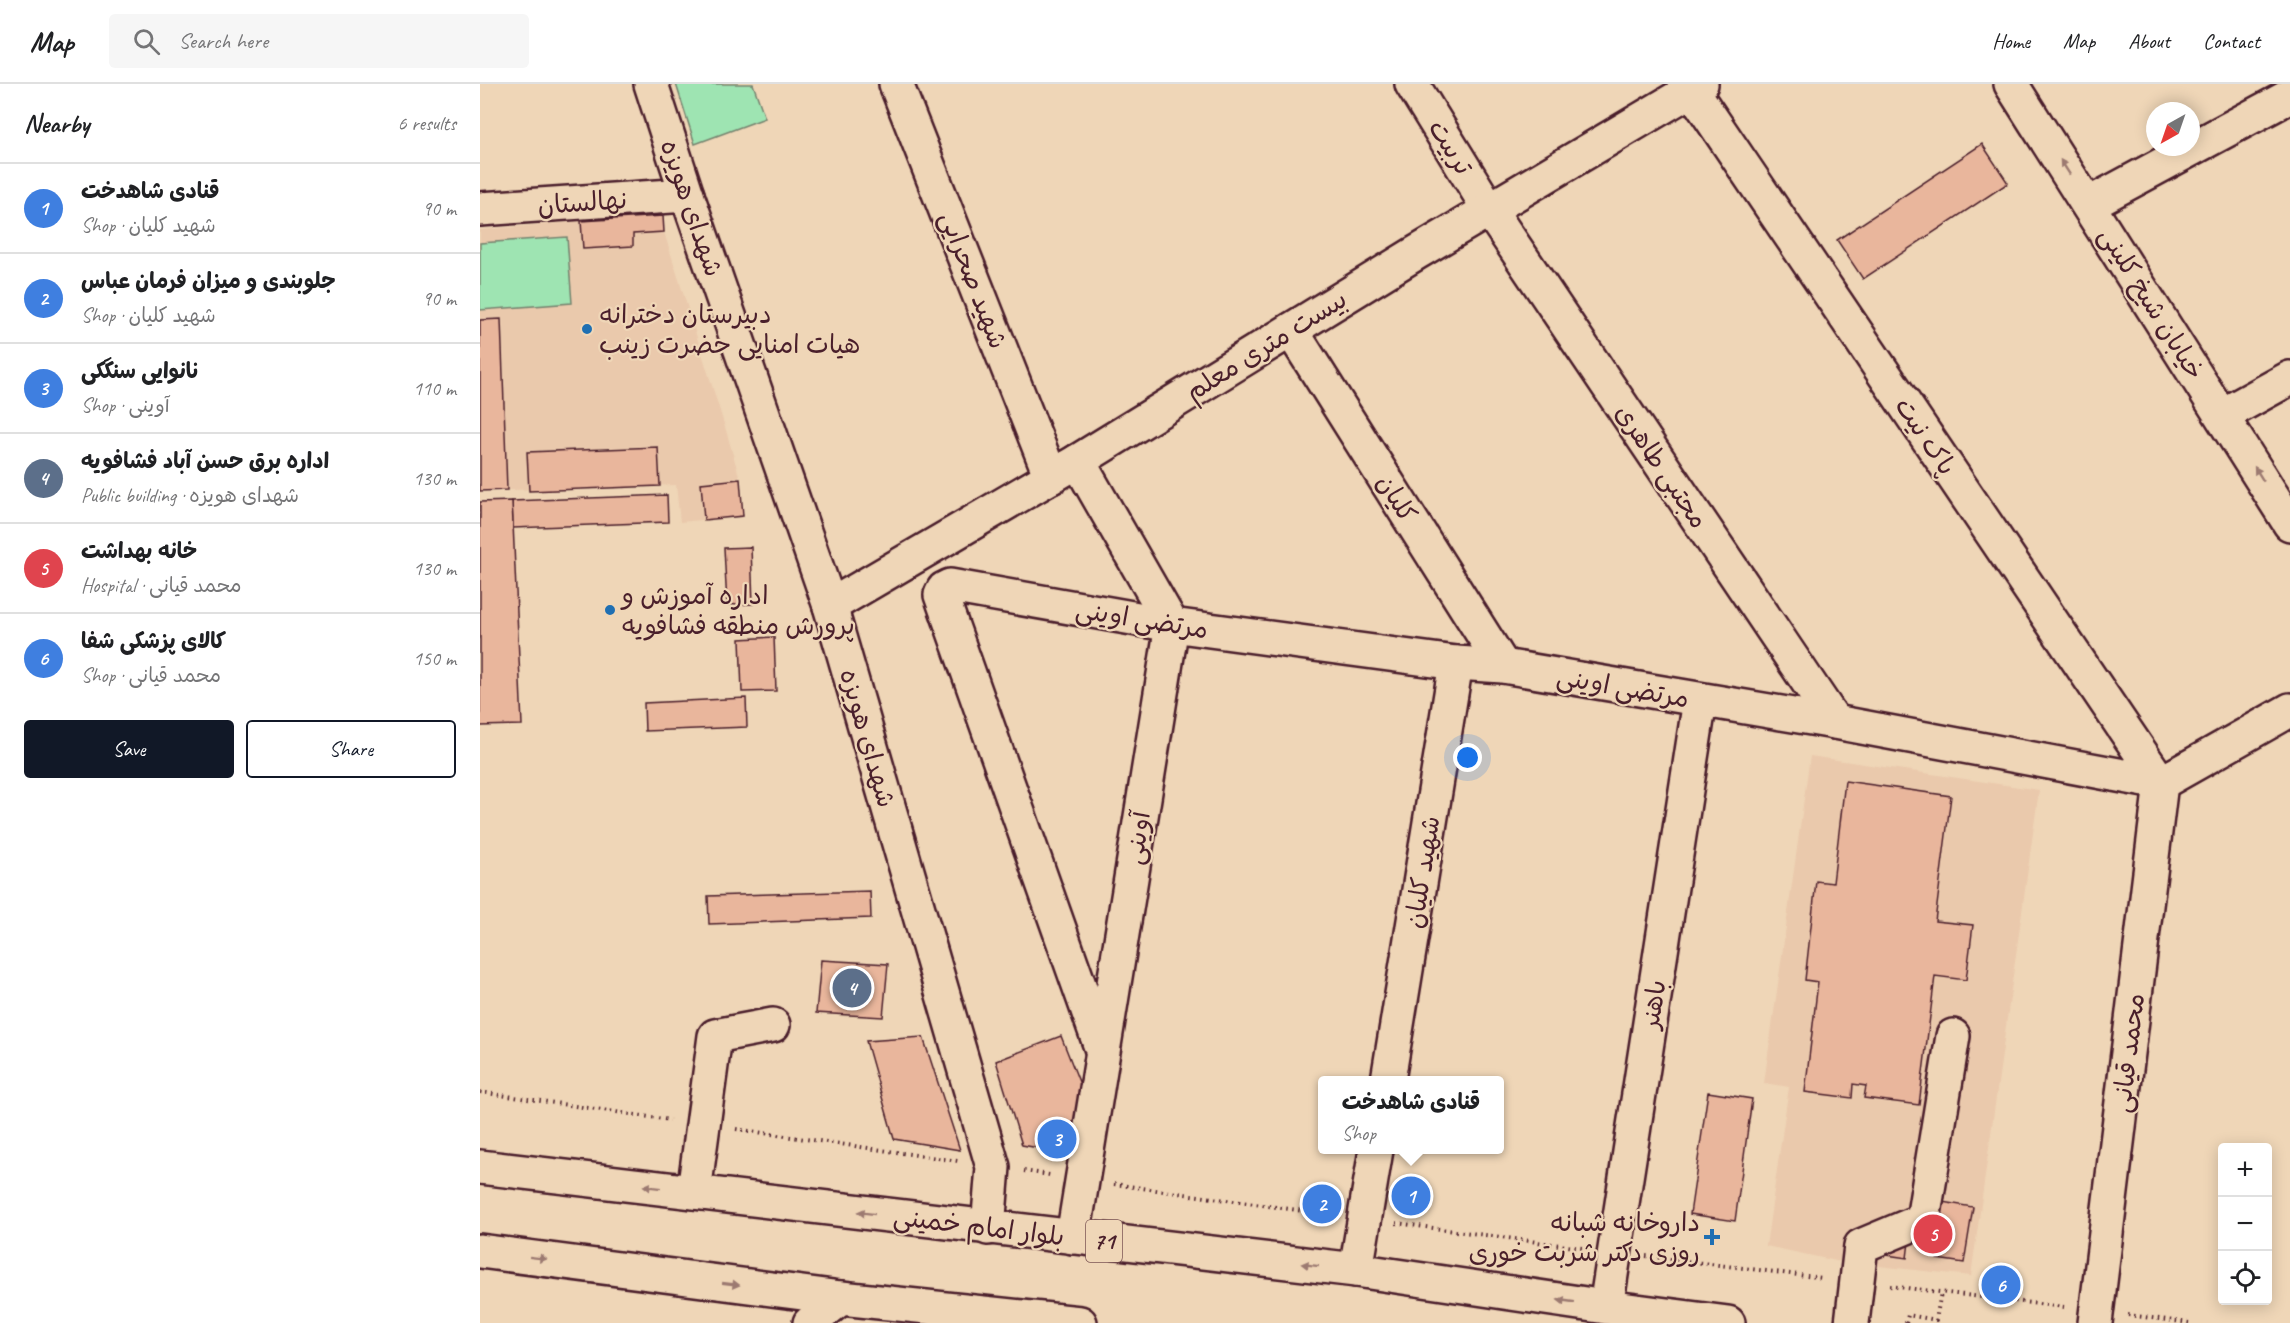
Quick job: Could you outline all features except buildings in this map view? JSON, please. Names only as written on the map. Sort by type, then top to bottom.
[{"type":"main road","name":"شهدای هویزه","points":[[651,84],[687,195],[830,606],[993,1167],[988,1228]]},
{"type":"main road","name":"شهید صحرایی","points":[[896,84],[1065,469]]},
{"type":"main road","name":"تربیت","points":[[1412,84],[1489,209]]},
{"type":"main road","name":"خیابان شیخ کلینی","points":[[2011,84],[2290,524]]},
{"type":"main road","name":"بیست متری معلم","points":[[830,606],[1065,469],[1694,86]]},
{"type":"main road","name":"پاک نیت","points":[[1694,86],[2161,783]]},
{"type":"main road","points":[[2089,204],[2290,96]]},
{"type":"main road","name":"نهالستان","points":[[480,209],[687,195]]},
{"type":"main road","name":"مجتبی طاهری","points":[[1489,209],[1835,722]]},
{"type":"main road","name":"کلیان","points":[[1291,330],[1503,666]]},
{"type":"main road","points":[[2223,415],[2290,378]]},
{"type":"main road","points":[[1065,469],[1172,625]]},
{"type":"main road","name":"مرتضی اوینی","points":[[1102,1050],[941,595],[944,589],[950,586],[1172,625],[1456,663],[1503,666],[1835,722],[2161,783]]},
{"type":"main road","name":"آوینی","points":[[1073,1237],[1172,625]]},
{"type":"main road","name":"شهید کلیان","points":[[1389,1076],[1456,663]]},
{"type":"main road","name":"باهنر","points":[[1606,1307],[1700,700]]},
{"type":"main road","points":[[2161,783],[2290,710]]},
{"type":"main road","name":"محمد قیانی","points":[[2095,1323],[2161,783]]},
{"type":"main road","points":[[693,1192],[716,1036],[773,1025]]},
{"type":"main road","points":[[1852,1323],[1861,1246],[1923,1220],[1953,1036]]},
{"type":"main road","points":[[1356,1270],[1375,1154]]},
{"type":"main road","name":"بلوار امام خمینی","points":[[480,1167],[1356,1270],[1728,1323]]},
{"type":"main road","points":[[480,1251],[841,1298],[1080,1323]]},
{"type":"main road","points":[[810,1323],[841,1298]]},
{"type":"path","points":[[1906,1323],[1908,1316],[1936,1320],[1941,1292]]},
{"type":"shaded area","name":"دبیرستان دخترانه هیات امنایی حضرت زینب","points":[[663,216],[664,232],[740,479],[743,516],[680,522],[676,485],[480,491],[480,230]]},
{"type":"shaded area","points":[[1810,756],[2039,790],[1971,1276],[1841,1262],[1766,1246],[1789,1087],[1764,1083]]},
{"type":"green space","points":[[676,84],[753,84],[765,118],[695,144]]},
{"type":"green space","points":[[567,237],[572,303],[480,310],[480,243]]},
{"type":"place","name":"دبیرستان دخترانه هیات امنایی حضرت زینب","points":[[587,329]]},
{"type":"place","name":"اداره آموزش و پرورش منطقه فشافویه","points":[[610,610]]},
{"type":"place","name":"اداره برق حسن آباد فشافویه","points":[[852,988]]},
{"type":"place","name":"نانوایی سنگکی","points":[[1057,1139]]},
{"type":"place","name":"قنادی شاهدخت","points":[[1411,1196]]},
{"type":"place","name":"جلوبندی و میزان فرمان عباس","points":[[1322,1204]]},
{"type":"place","name":"خانه بهداشت","points":[[1933,1234]]},
{"type":"place","name":"داروخانه شبانه روزی دکتر شربت خوری","points":[[1712,1237]]},
{"type":"place","name":"کالای پزشکی شفا","points":[[2001,1285]]}]
